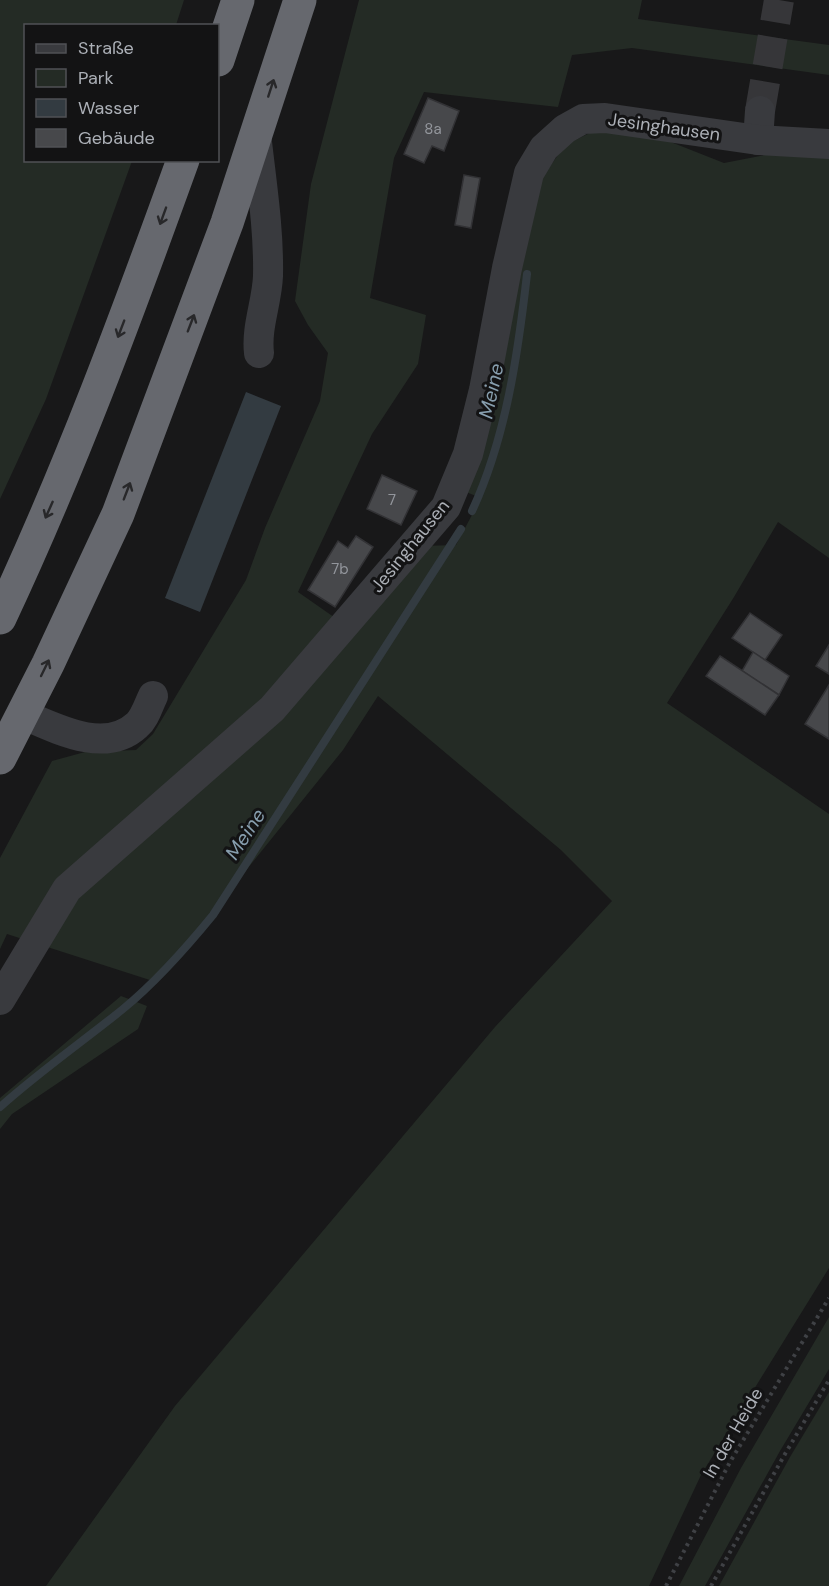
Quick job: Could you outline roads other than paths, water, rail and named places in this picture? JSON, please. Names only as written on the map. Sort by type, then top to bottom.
[{"type":"highway","points":[[219,57],[238,0]]},
{"type":"highway","points":[[0,758],[118,514],[195,310],[300,0]]},
{"type":"highway","points":[[289,35],[314,0]]},
{"type":"highway","points":[[0,618],[67,466],[142,274],[182,162]]},
{"type":"street","points":[[758,140],[760,111]]},
{"type":"street","name":"Jesinghausen","points":[[0,1000],[68,889],[272,709],[446,507],[468,453],[484,390],[507,268],[529,173],[544,148],[565,129],[583,119],[605,118],[758,140],[829,144]]},
{"type":"street","points":[[256,133],[268,263],[267,289],[259,330],[259,353]]},
{"type":"street","points":[[22,714],[56,729],[97,739],[124,734],[137,725],[153,696]]},
{"type":"water","points":[[246,392],[281,406],[200,612],[165,598]]},
{"type":"waterway","name":"Meine","points":[[472,511],[494,454],[509,395],[527,274]]},
{"type":"waterway","name":"Meine","points":[[0,1107],[135,999],[170,964],[213,915],[461,529]]},
{"type":"tunnel","points":[[760,111],[779,0]]}]
